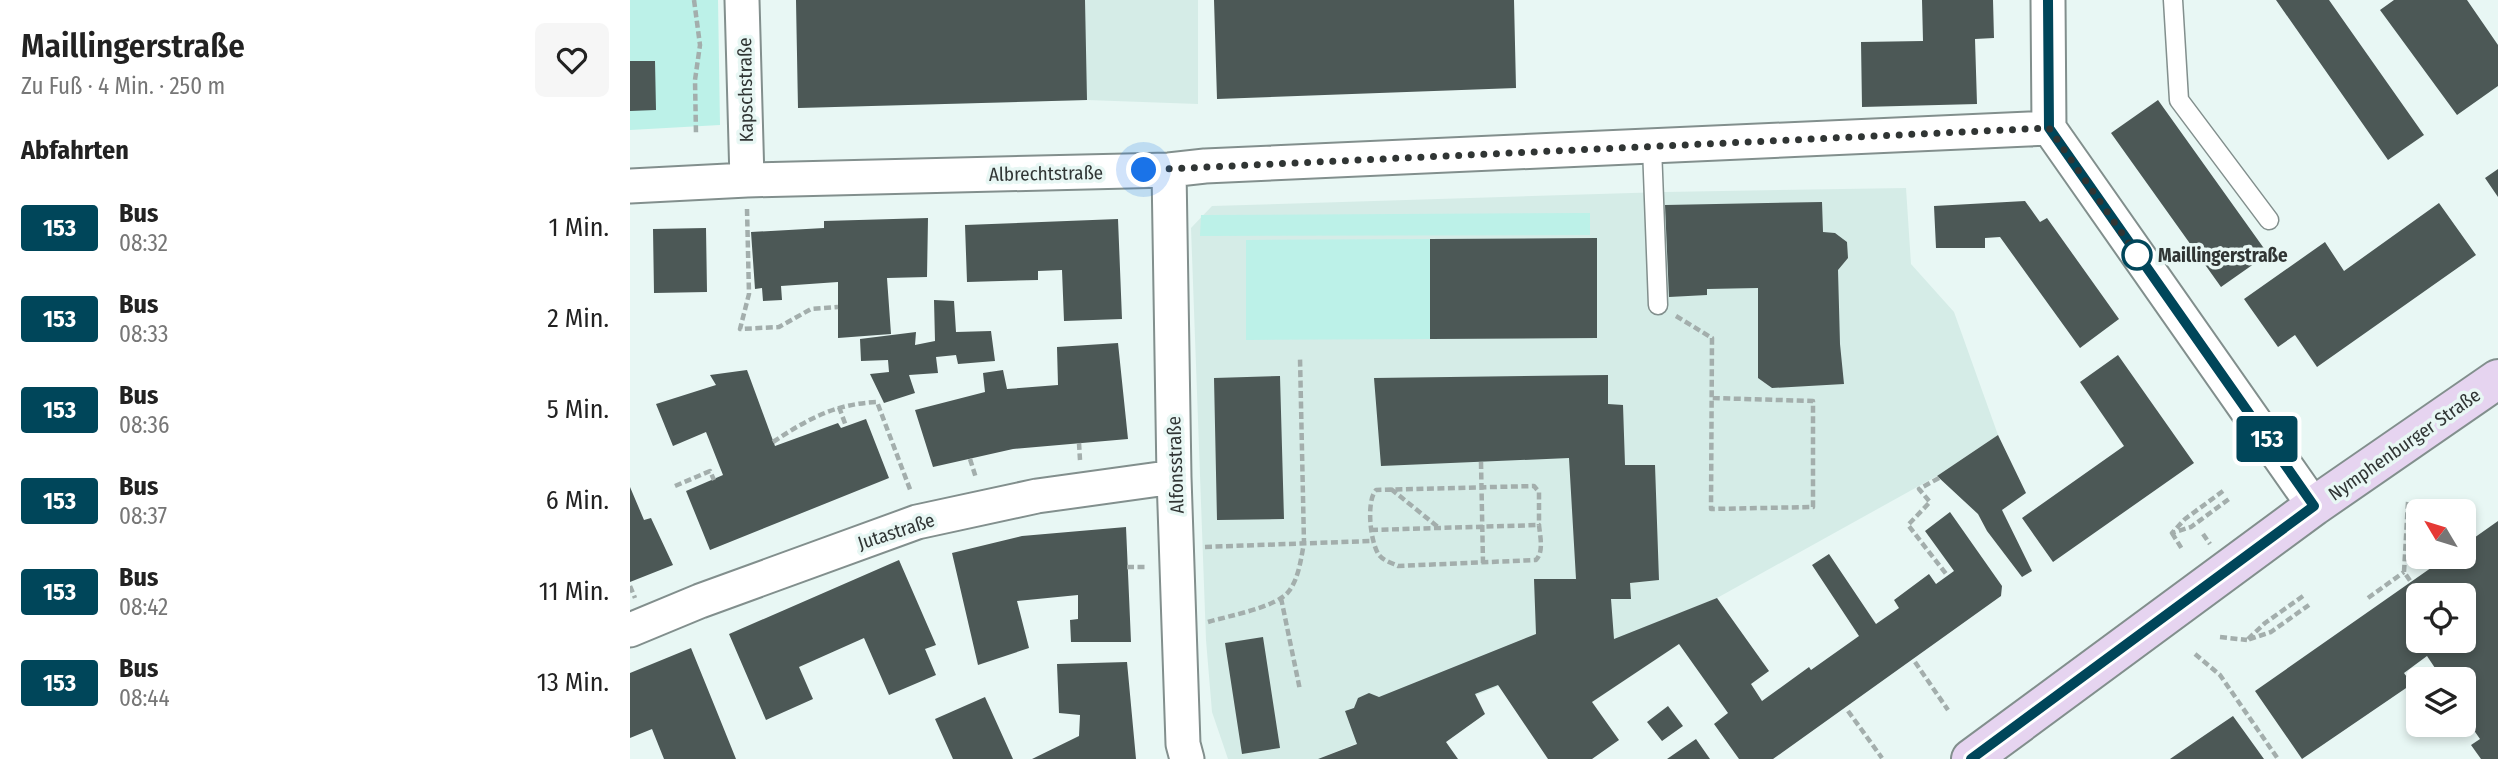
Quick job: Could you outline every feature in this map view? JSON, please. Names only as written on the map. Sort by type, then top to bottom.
[{"type":"main road","name":"Nymphenburger Straße","points":[[1971,759],[2314,506],[2498,379]]},
{"type":"street","name":"Kapschstraße","points":[[743,0],[747,180]]},
{"type":"street","points":[[2048,0],[2049,128],[2314,506]]},
{"type":"street","name":"Albrechtstraße","points":[[630,186],[747,180],[1169,170],[1205,166],[2049,128]]},
{"type":"street","name":"Alfonsstraße","points":[[1169,170],[1174,477],[1183,744],[1187,759]]},
{"type":"street","name":"Jutastraße","points":[[630,630],[700,601],[918,522],[1037,496],[1174,477]]},
{"type":"lane","points":[[2173,0],[2179,100],[2269,220]]},
{"type":"lane","points":[[1652,147],[1658,305]]},
{"type":"path","points":[[694,0],[700,45],[695,80],[696,134]]},
{"type":"path","points":[[748,231],[749,294],[740,329],[779,327],[811,309],[838,307]]},
{"type":"path","points":[[1658,305],[1712,338],[1711,509],[1813,507],[1813,401],[1712,398]]},
{"type":"path","points":[[1180,630],[1281,598],[1290,591],[1304,544],[1300,358]]},
{"type":"path","points":[[773,442],[801,424],[839,407],[877,402],[911,491]]},
{"type":"path","points":[[839,407],[846,426]]},
{"type":"path","points":[[1482,461],[1483,563]]},
{"type":"path","points":[[676,486],[710,471],[714,480]]},
{"type":"path","points":[[1938,478],[1919,489],[1930,502],[1908,524],[1947,575]]},
{"type":"path","points":[[1534,486],[1539,492],[1541,551],[1536,560],[1398,566],[1383,558],[1372,541],[1372,493],[1376,490],[1391,489],[1534,486]]},
{"type":"path","points":[[1391,489],[1438,528]]},
{"type":"path","points":[[2172,533],[2185,519],[2223,491]]},
{"type":"path","points":[[2172,533],[2191,527],[2229,499]]},
{"type":"path","points":[[1371,530],[1539,525]]},
{"type":"path","points":[[2172,533],[2182,549]]},
{"type":"path","points":[[2406,537],[2404,572],[2412,582]]},
{"type":"path","points":[[1198,544],[1208,548],[1372,541]]},
{"type":"path","points":[[2368,598],[2404,572]]},
{"type":"path","points":[[2247,640],[2265,623],[2303,596]]},
{"type":"path","points":[[1281,598],[1300,690]]},
{"type":"path","points":[[2220,638],[2247,640],[2271,632],[2309,605]]},
{"type":"path","points":[[2195,654],[2220,675],[2278,759]]},
{"type":"path","points":[[1915,662],[1948,710]]},
{"type":"path","points":[[1848,711],[1882,758]]},
{"type":"shaded area","points":[[796,0],[1198,0],[1198,104],[1087,100],[798,108]]},
{"type":"shaded area","points":[[1906,188],[1911,264],[1954,312],[1998,435],[1937,476],[1717,598],[1318,759],[1228,759],[1212,712],[1206,640],[1191,228],[1212,206],[1665,192]]},
{"type":"green space","points":[[630,0],[718,0],[720,125],[630,130]]},
{"type":"green space","points":[[1590,213],[1590,235],[1200,236],[1201,215]]},
{"type":"green space","points":[[1430,239],[1430,339],[1246,340],[1246,240]]},
{"type":"building","points":[[796,0],[1085,0],[1087,100],[798,108]]},
{"type":"building","points":[[1214,0],[1514,0],[1516,88],[1217,99]]},
{"type":"building","points":[[1922,0],[1993,0],[1994,38],[1975,39],[1977,104],[1862,107],[1861,42],[1923,41]]},
{"type":"building","points":[[2276,0],[2329,0],[2424,135],[2388,160]]},
{"type":"building","points":[[2394,0],[2467,0],[2498,45],[2498,86],[2457,115],[2380,10]]},
{"type":"building","points":[[630,61],[655,61],[656,110],[630,111]]},
{"type":"building","points":[[2158,100],[2268,254],[2221,287],[2111,133]]},
{"type":"building","points":[[2498,169],[2498,197],[2485,178]]},
{"type":"building","points":[[2025,201],[2040,222],[2047,218],[2119,319],[2080,348],[2000,237],[1985,238],[1985,248],[1936,248],[1934,206]]},
{"type":"building","points":[[1822,202],[1823,232],[1835,233],[1847,242],[1848,258],[1838,270],[1844,384],[1772,388],[1758,378],[1758,288],[1707,289],[1707,295],[1669,297],[1665,205]]},
{"type":"building","points":[[2439,203],[2476,255],[2317,367],[2295,335],[2278,347],[2244,299],[2325,242],[2344,271]]},
{"type":"building","points":[[928,218],[927,277],[887,278],[891,334],[838,338],[838,282],[781,286],[782,300],[763,301],[762,288],[755,289],[751,232],[824,228],[824,221]]},
{"type":"building","points":[[1118,219],[1122,319],[1064,321],[1062,270],[1038,271],[1038,280],[967,282],[965,225]]},
{"type":"building","points":[[706,228],[707,292],[654,293],[653,229]]},
{"type":"building","points":[[1597,238],[1597,338],[1430,339],[1430,239]]},
{"type":"building","points":[[934,300],[954,301],[956,332],[991,331],[995,361],[958,364],[956,355],[936,357],[938,373],[909,375],[915,393],[884,403],[870,374],[889,372],[888,360],[861,361],[860,339],[916,332],[915,345],[935,341]]},
{"type":"building","points":[[1118,343],[1128,439],[1013,449],[933,467],[915,410],[985,392],[983,373],[1003,370],[1007,389],[1058,385],[1057,347]]},
{"type":"building","points":[[2118,355],[2194,463],[2053,562],[2022,518],[2124,446],[2080,382]]},
{"type":"building","points":[[747,370],[775,446],[838,423],[841,428],[866,419],[889,478],[710,550],[686,491],[723,475],[706,432],[673,446],[656,404],[716,385],[710,375]]},
{"type":"building","points":[[1608,375],[1608,404],[1623,405],[1625,465],[1655,465],[1659,580],[1630,583],[1631,599],[1611,599],[1614,639],[1717,598],[1769,671],[1751,684],[1762,701],[1859,636],[1812,565],[1829,554],[1876,624],[1899,608],[1894,600],[1929,574],[1936,584],[1954,571],[1925,531],[1950,512],[2002,586],[2001,596],[1773,759],[1739,759],[1714,724],[1728,713],[1679,644],[1592,702],[1619,740],[1592,759],[1548,759],[1498,685],[1475,694],[1485,714],[1446,742],[1458,759],[1318,759],[1357,744],[1345,711],[1354,708],[1358,698],[1369,693],[1379,697],[1536,634],[1534,579],[1576,579],[1569,458],[1381,466],[1374,378]]},
{"type":"building","points":[[1280,376],[1284,519],[1217,520],[1214,378]]},
{"type":"building","points":[[1998,435],[2026,493],[2002,510],[2032,571],[2022,577],[1987,531],[1978,514],[1937,476]]},
{"type":"building","points":[[630,487],[644,520],[651,518],[673,565],[630,582]]},
{"type":"building","points":[[2498,521],[2498,759],[2481,759],[2471,745],[2480,739],[2476,733],[2476,667],[2434,667],[2427,656],[2412,667],[2406,667],[2406,688],[2302,759],[2255,691],[2406,585],[2406,653],[2476,653],[2476,583],[2409,583],[2429,569],[2476,569],[2476,537]]},
{"type":"building","points":[[1126,527],[1131,642],[1071,642],[1070,620],[1078,619],[1078,595],[1017,601],[1029,648],[978,665],[952,553],[1022,536]]},
{"type":"building","points":[[899,560],[936,645],[925,649],[936,675],[889,695],[864,638],[799,667],[813,699],[766,720],[729,634]]},
{"type":"building","points":[[1263,637],[1280,748],[1242,754],[1225,643]]},
{"type":"building","points":[[691,648],[736,759],[664,759],[652,729],[630,738],[630,673]]},
{"type":"building","points":[[1127,662],[1136,759],[1032,759],[1079,736],[1080,715],[1059,713],[1057,664]]},
{"type":"building","points":[[985,697],[1013,759],[953,759],[935,719]]},
{"type":"building","points":[[1668,706],[1683,726],[1662,741],[1647,722]]},
{"type":"building","points":[[2233,716],[2264,759],[2170,759],[2202,737]]},
{"type":"building","points":[[1696,739],[1710,759],[1667,759]]},
{"type":"bus line","name":"153","points":[[1971,759],[2314,506],[2049,128],[2048,0]]},
{"type":"place","name":"Maillingerstraße","points":[[2137,255]]},
{"type":"route","points":[[1144,170],[2049,128],[2137,255]]}]
